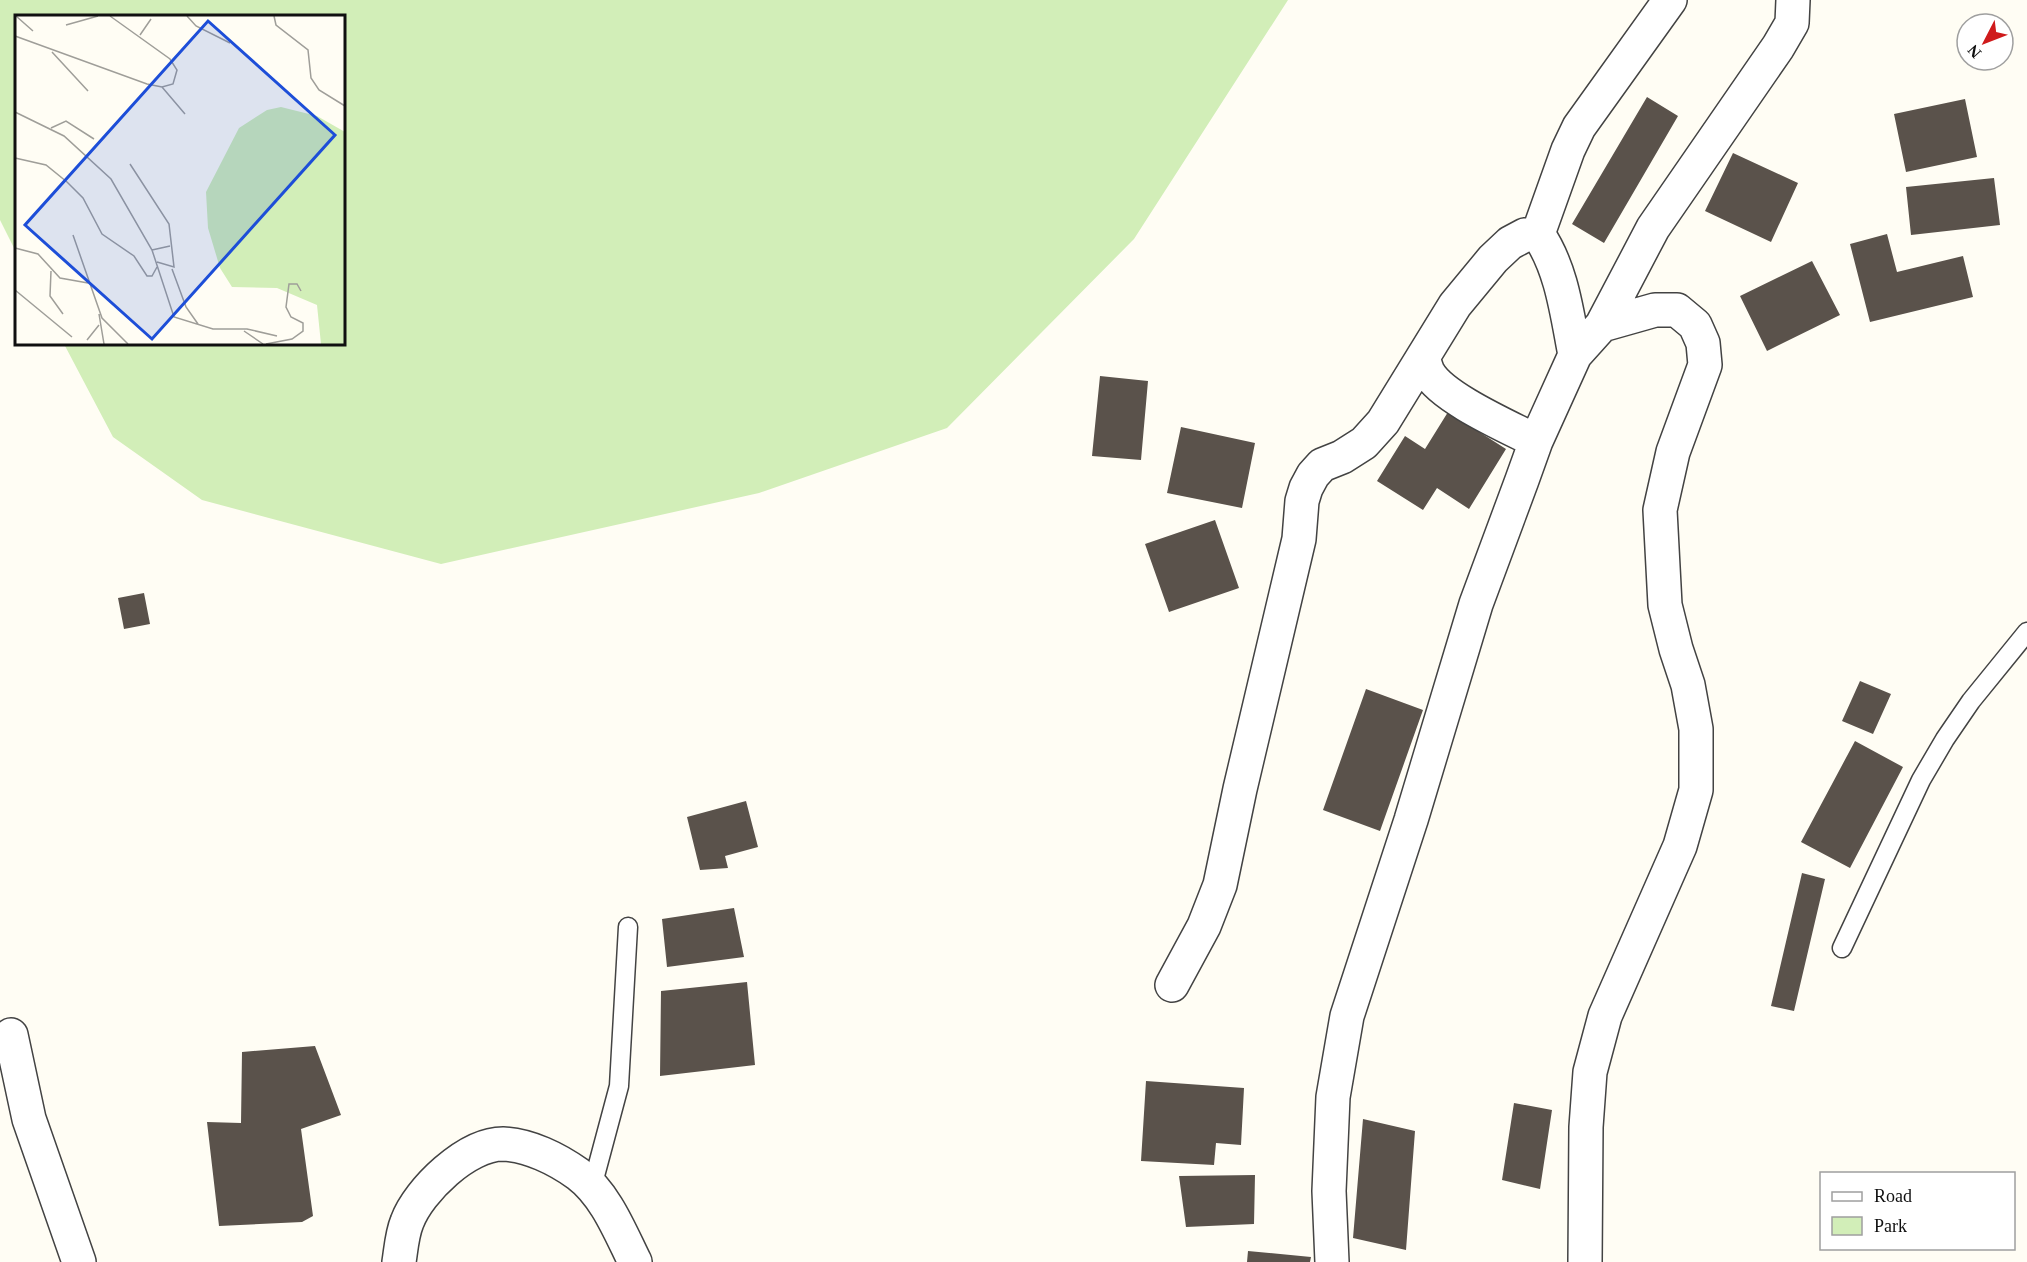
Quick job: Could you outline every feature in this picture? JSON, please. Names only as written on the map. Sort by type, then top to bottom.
[{"type":"street","points":[[1538,234],[1568,150],[1579,127],[1670,0]]},
{"type":"street","points":[[1332,1262],[1329,1191],[1333,1097],[1347,1016],[1411,820],[1476,604],[1536,441],[1575,355],[1602,325],[1653,228],[1778,47],[1792,23],[1793,0]]},
{"type":"street","points":[[1538,234],[1547,247],[1562,287],[1575,355]]},
{"type":"street","points":[[1172,985],[1204,926],[1220,885],[1240,789],[1299,539],[1302,501],[1306,488],[1322,465],[1342,457],[1364,443],[1377,429],[1455,305],[1493,259],[1510,243],[1525,235],[1538,234]]},
{"type":"street","points":[[1585,1262],[1586,1127],[1590,1072],[1605,1016],[1680,846],[1696,790],[1696,729],[1688,686],[1665,604],[1660,510],[1673,452],[1705,365],[1703,343],[1695,325],[1677,310],[1655,310],[1602,325]]},
{"type":"street","points":[[1423,358],[1427,372],[1438,384],[1460,400],[1536,441]]},
{"type":"street","points":[[11,1035],[29,1119],[79,1262]]},
{"type":"street","points":[[399,1262],[407,1220],[424,1195],[441,1176],[462,1160],[481,1148],[500,1144],[519,1146],[537,1152],[578,1174],[592,1187],[610,1213],[634,1262]]},
{"type":"lane","points":[[1842,948],[1921,780],[1945,738],[1971,701],[2027,632]]},
{"type":"lane","points":[[592,1187],[620,1086],[628,927]]},
{"type":"green space","points":[[0,0],[1288,0],[1134,239],[947,428],[759,493],[441,564],[202,500],[113,437],[65,345],[345,345],[345,15],[15,15],[15,250],[0,220]]},
{"type":"building","points":[[1647,97],[1678,116],[1604,243],[1572,224]]},
{"type":"building","points":[[1965,99],[1977,157],[1906,172],[1894,114]]},
{"type":"building","points":[[1733,153],[1798,183],[1771,242],[1705,211]]},
{"type":"building","points":[[1994,178],[2000,225],[1911,235],[1906,187]]},
{"type":"building","points":[[1887,234],[1897,272],[1963,256],[1973,297],[1870,322],[1850,244]]},
{"type":"building","points":[[1812,261],[1840,315],[1767,351],[1740,296]]},
{"type":"building","points":[[1100,376],[1148,381],[1141,460],[1092,456]]},
{"type":"building","points":[[1448,412],[1506,449],[1469,509],[1437,488],[1423,510],[1377,481],[1405,436],[1425,449]]},
{"type":"building","points":[[1181,427],[1255,443],[1242,508],[1167,493]]},
{"type":"building","points":[[1215,520],[1239,588],[1169,612],[1145,544]]},
{"type":"building","points":[[144,593],[150,624],[124,629],[118,598]]},
{"type":"building","points":[[1860,681],[1891,694],[1873,734],[1842,721]]},
{"type":"building","points":[[1366,689],[1423,710],[1380,831],[1323,810]]},
{"type":"building","points":[[1855,741],[1903,767],[1850,868],[1801,842]]},
{"type":"building","points":[[746,801],[758,847],[725,856],[728,868],[700,870],[687,817]]},
{"type":"building","points":[[1802,873],[1825,879],[1794,1011],[1771,1006]]},
{"type":"building","points":[[734,908],[744,957],[667,967],[662,919]]},
{"type":"building","points":[[747,982],[755,1065],[660,1076],[661,991]]},
{"type":"building","points":[[315,1046],[341,1115],[301,1129],[313,1216],[302,1222],[219,1226],[207,1122],[241,1123],[242,1052]]},
{"type":"building","points":[[1146,1081],[1244,1088],[1241,1145],[1216,1143],[1214,1165],[1141,1161]]},
{"type":"building","points":[[1514,1103],[1552,1110],[1540,1189],[1502,1180]]},
{"type":"building","points":[[1363,1119],[1415,1131],[1406,1250],[1353,1238]]},
{"type":"building","points":[[1255,1175],[1254,1224],[1186,1227],[1179,1176]]},
{"type":"building","points":[[1248,1251],[1311,1257],[1310,1262],[1247,1262]]}]
